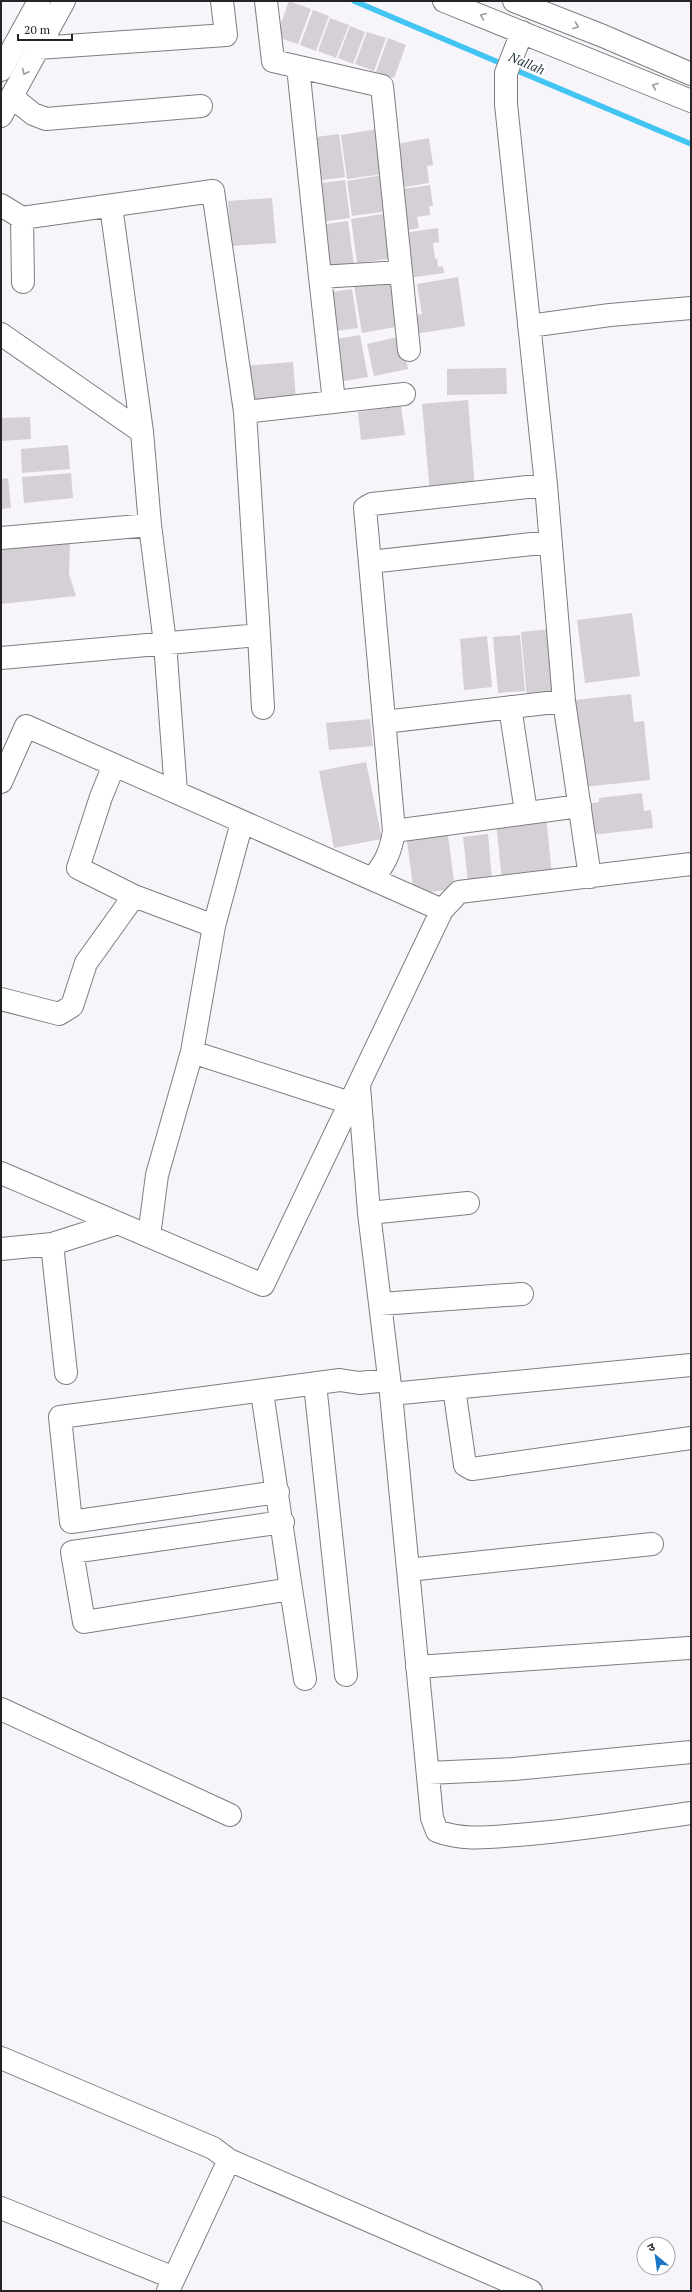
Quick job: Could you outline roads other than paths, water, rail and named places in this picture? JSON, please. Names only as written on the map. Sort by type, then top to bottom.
[{"type":"street","points":[[1,70],[39,1]]},
{"type":"street","points":[[1,116],[64,1]]},
{"type":"street","points":[[38,48],[226,35],[222,1]]},
{"type":"street","points":[[266,1],[273,61],[382,86],[409,350]]},
{"type":"street","points":[[444,1],[522,36],[691,101]]},
{"type":"street","points":[[522,36],[518,2],[551,8],[691,74]]},
{"type":"street","points":[[551,8],[522,36],[506,73],[506,104],[546,485],[564,701],[590,877]]},
{"type":"street","points":[[298,67],[334,402]]},
{"type":"street","points":[[12,97],[32,114],[46,119],[201,106]]},
{"type":"street","points":[[1,204],[22,218],[213,191],[245,412],[263,708]]},
{"type":"street","points":[[111,206],[142,432],[150,525],[165,643],[176,792]]},
{"type":"street","points":[[22,218],[22,282]]},
{"type":"street","points":[[320,277],[401,272]]},
{"type":"street","points":[[529,326],[610,315],[691,308]]},
{"type":"street","points":[[1,334],[142,432]]},
{"type":"street","points":[[245,412],[404,394]]},
{"type":"street","points":[[372,879],[383,867],[390,854],[394,831],[365,508],[372,504],[546,485]]},
{"type":"street","points":[[1,538],[150,525]]},
{"type":"street","points":[[370,562],[550,542]]},
{"type":"street","points":[[1,658],[259,635]]},
{"type":"street","points":[[384,722],[564,701]]},
{"type":"street","points":[[510,707],[526,812]]},
{"type":"street","points":[[1,782],[6,761],[26,726],[442,910]]},
{"type":"street","points":[[114,765],[101,797],[78,868],[134,896],[214,926]]},
{"type":"street","points":[[394,831],[526,812],[580,806]]},
{"type":"street","points":[[149,1236],[157,1175],[192,1052],[214,926],[242,822]]},
{"type":"street","points":[[1,1173],[263,1285],[442,910],[459,892],[691,864]]},
{"type":"street","points":[[1,999],[58,1014],[72,1006],[86,963],[134,896]]},
{"type":"street","points":[[192,1052],[354,1094]]},
{"type":"street","points":[[354,1094],[389,1381],[432,1818],[437,1831],[452,1836],[479,1838],[557,1832],[691,1813]]},
{"type":"street","points":[[369,1213],[468,1204]]},
{"type":"street","points":[[1,1249],[52,1244],[118,1223]]},
{"type":"street","points":[[52,1244],[66,1373]]},
{"type":"street","points":[[380,1304],[522,1294]]},
{"type":"street","points":[[291,1589],[84,1622],[72,1552],[71,1522],[60,1417],[262,1392],[340,1380],[358,1383],[389,1381],[454,1388],[691,1365]]},
{"type":"street","points":[[315,1384],[346,1675]]},
{"type":"street","points":[[454,1388],[465,1465],[472,1469],[691,1438]]},
{"type":"street","points":[[262,1392],[283,1522],[291,1589],[305,1680]]},
{"type":"street","points":[[71,1522],[278,1492]]},
{"type":"street","points":[[72,1552],[283,1522]]},
{"type":"street","points":[[408,1570],[652,1544]]},
{"type":"street","points":[[417,1666],[690,1648]]},
{"type":"street","points":[[1,1709],[230,1815]]},
{"type":"street","points":[[428,1774],[514,1769],[691,1752]]},
{"type":"street","points":[[1,2058],[213,2148],[229,2160],[531,2291]]},
{"type":"street","points":[[1,2208],[171,2285],[229,2160]]},
{"type":"waterway","name":"Nallah","points":[[354,1],[505,65]]},
{"type":"waterway","name":"Nallah","points":[[513,69],[691,144]]}]
